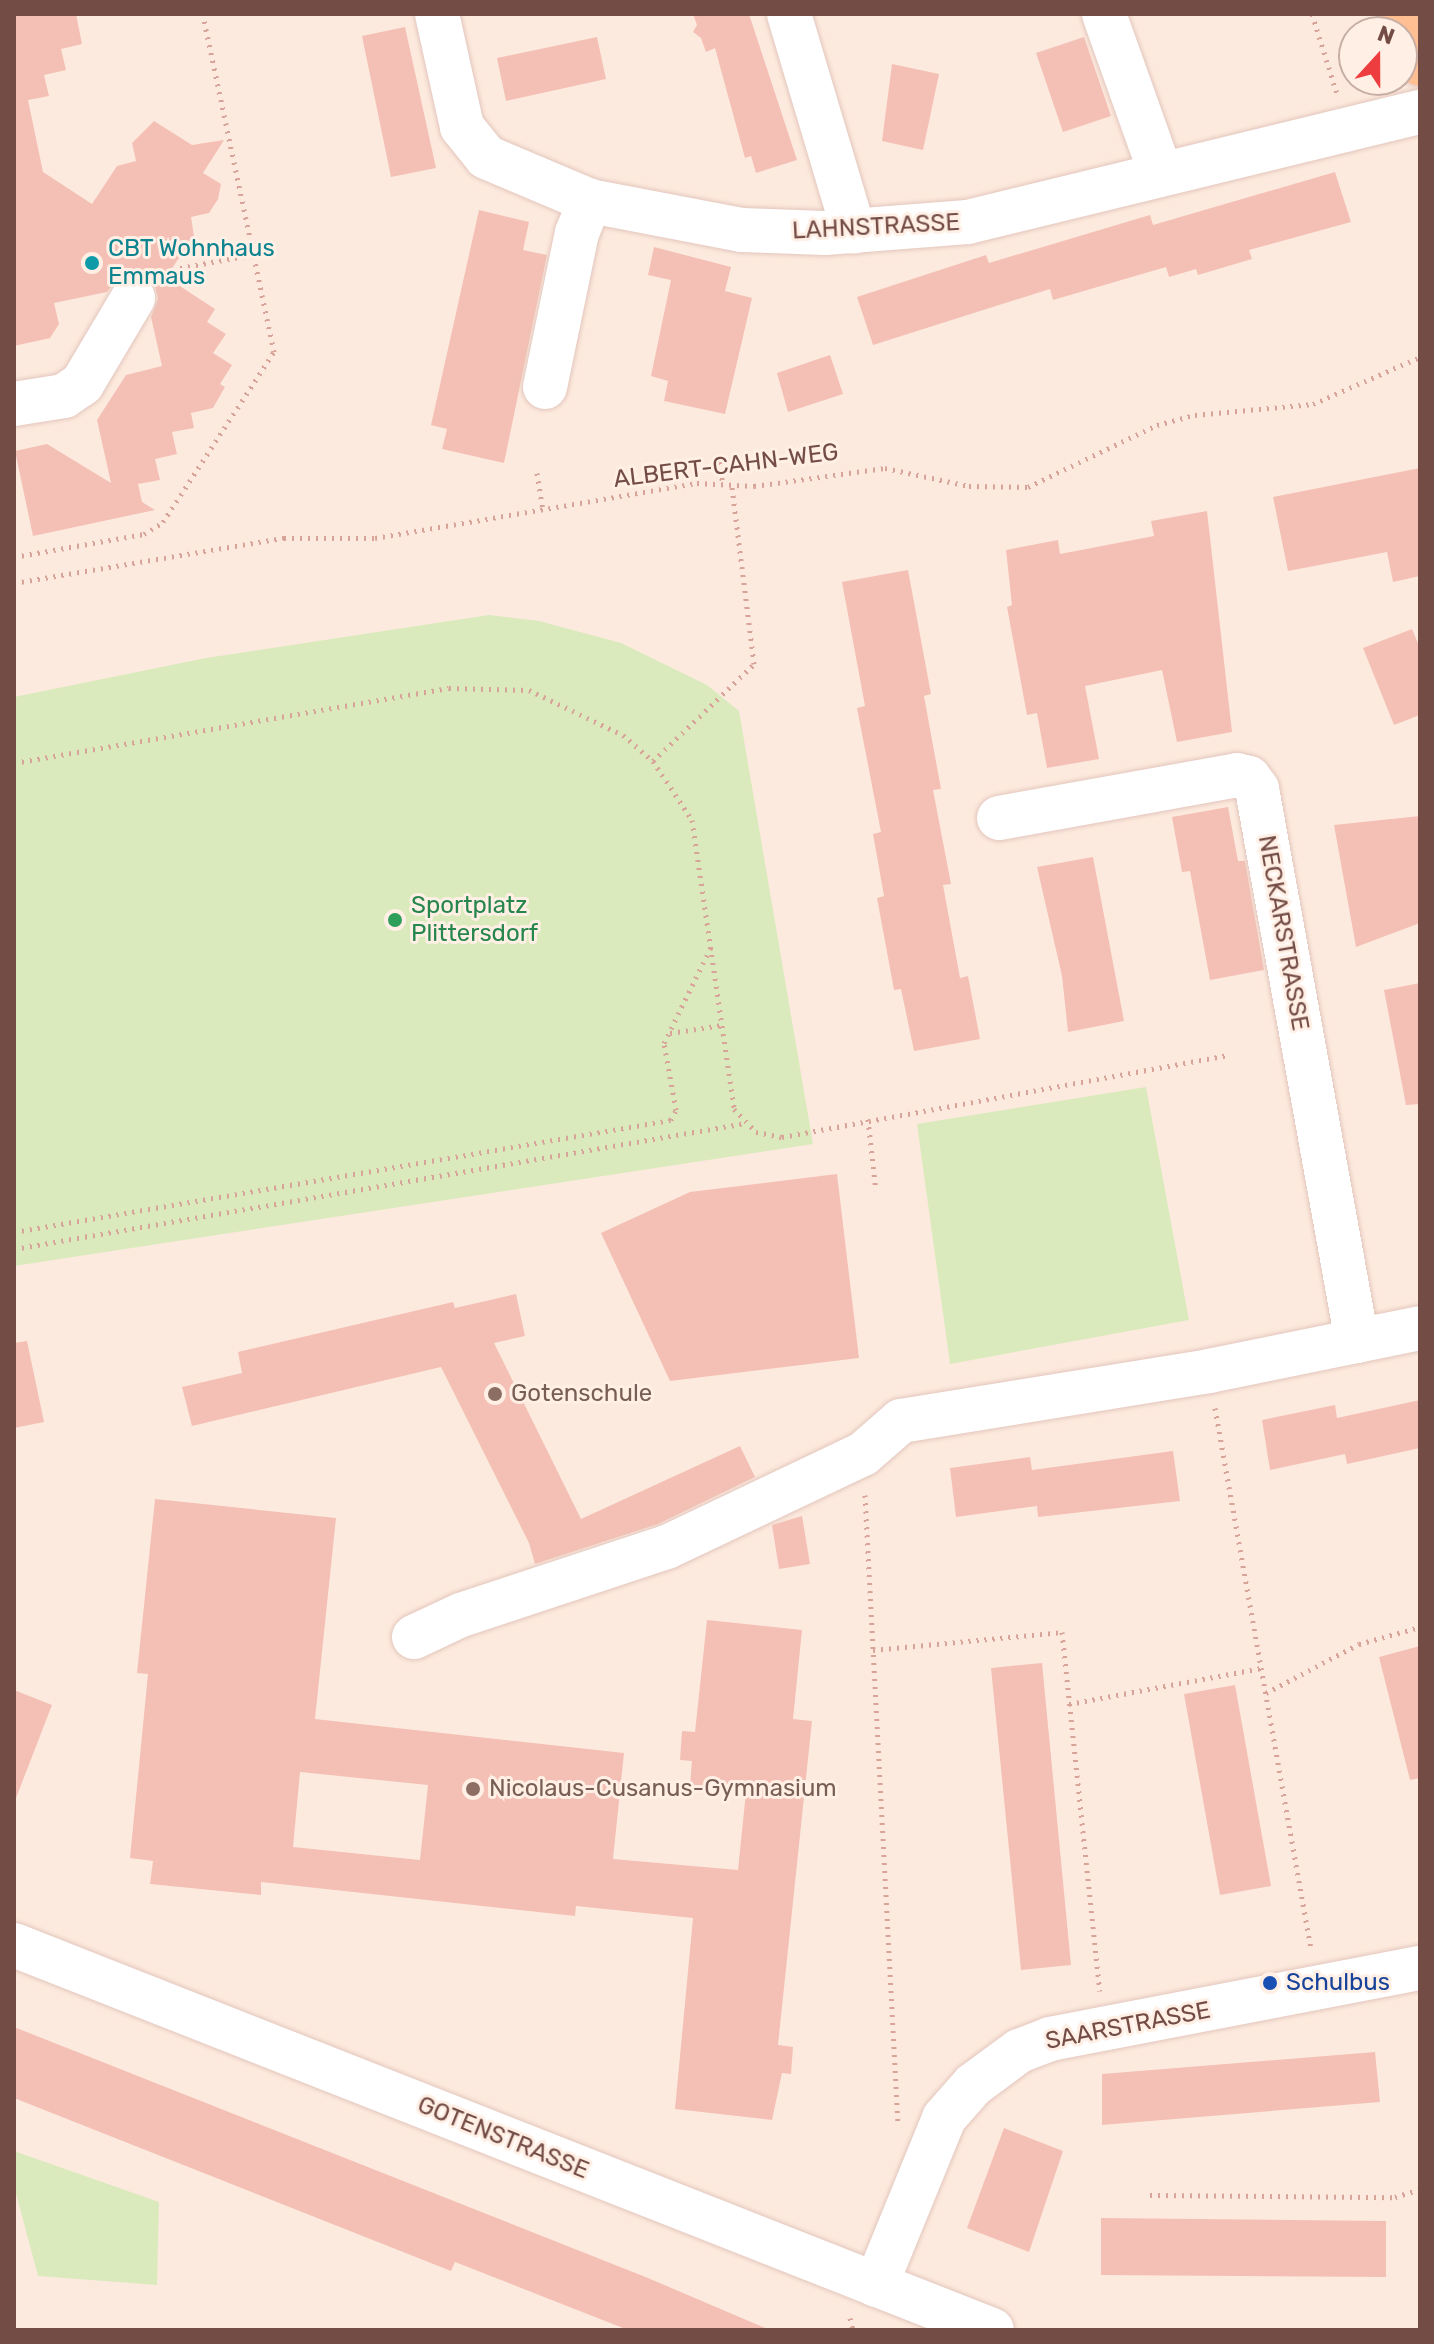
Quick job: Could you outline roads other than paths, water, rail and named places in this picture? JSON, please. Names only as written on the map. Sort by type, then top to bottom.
[{"type":"main road","points":[[1404,14],[1420,64]]},
{"type":"street","name":"LAHNSTRASSE","points":[[437,14],[462,127],[471,144],[509,172],[590,201],[742,230],[854,232],[1004,216],[1161,174],[1420,112]]},
{"type":"street","points":[[789,14],[854,232]]},
{"type":"street","points":[[1104,14],[1161,174]]},
{"type":"street","points":[[545,387],[577,233],[590,201]]},
{"type":"street","points":[[14,404],[64,396],[82,384],[133,298]]},
{"type":"street","name":"NECKARSTRASSE","points":[[999,818],[1237,775],[1249,778],[1257,789],[1357,1341]]},
{"type":"street","points":[[414,1637],[461,1615],[667,1547],[863,1454],[901,1421],[1209,1371],[1420,1328]]},
{"type":"street","name":"GOTENSTRASSE","points":[[14,1945],[992,2330]]},
{"type":"street","name":"SAARSTRASSE","points":[[876,2285],[934,2135],[958,2101],[1019,2051],[1104,2028],[1318,1990],[1420,1968]]},
{"type":"place","name":"CBT Wohnhaus Emmaus","points":[[92,263]]},
{"type":"place","name":"Sportplatz Plittersdorf","points":[[395,920]]},
{"type":"place","name":"Gotenschule","points":[[495,1394]]},
{"type":"place","name":"Nicolaus-Cusanus-Gymnasium","points":[[473,1789]]},
{"type":"place","name":"Schulbus","points":[[1270,1983]]}]
